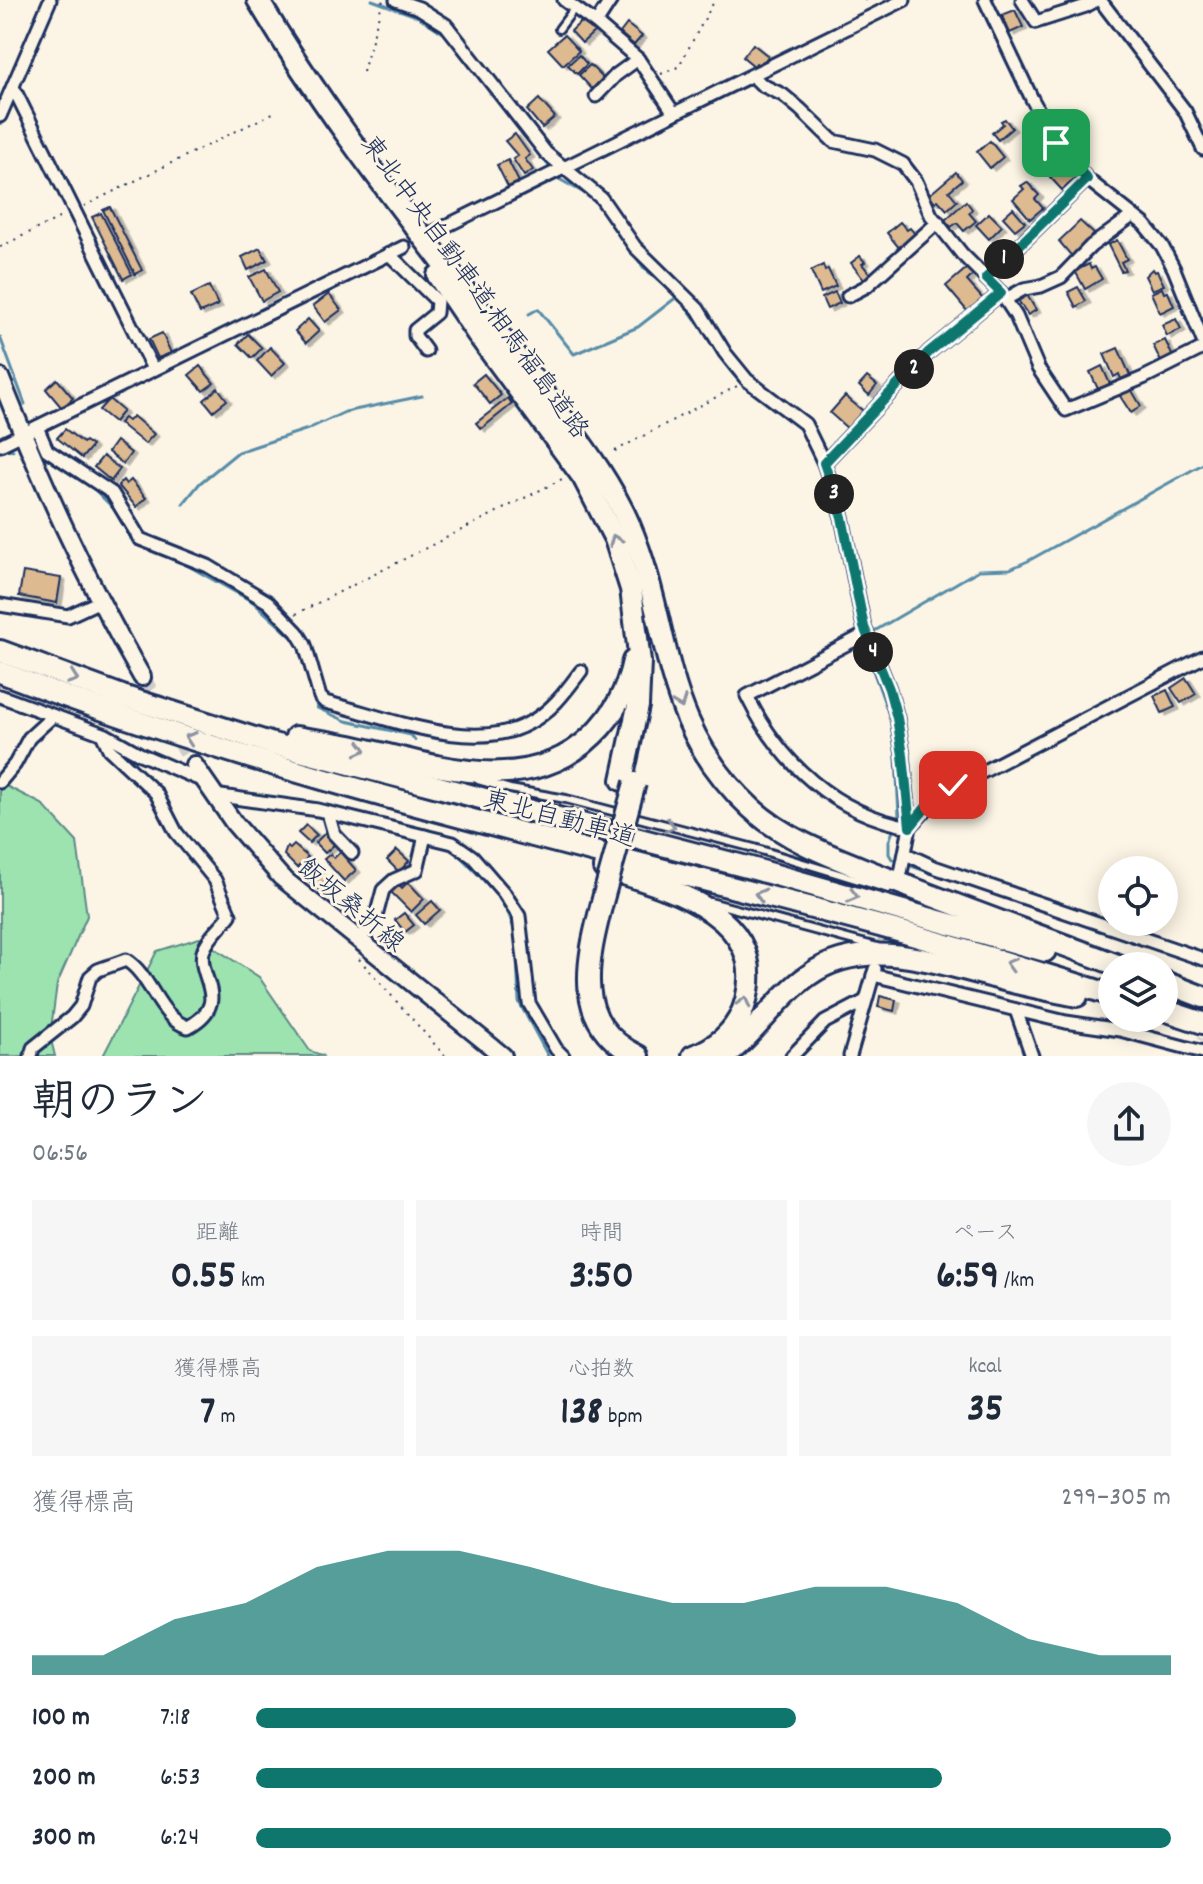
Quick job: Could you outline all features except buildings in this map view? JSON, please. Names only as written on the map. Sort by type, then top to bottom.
[{"type":"highway","name":"東北中央自動車道;相馬福島道路","points":[[247,0],[262,13],[351,139],[597,465],[630,527],[652,601]]},
{"type":"highway","name":"東北中央自動車道;相馬福島道路","points":[[262,13],[341,144],[583,477],[615,539],[628,577],[635,615]]},
{"type":"highway","points":[[612,1056],[593,1037],[584,1021],[575,987],[578,947],[598,893],[652,699],[652,601]]},
{"type":"highway","points":[[652,601],[682,710],[705,754],[736,793],[773,825],[805,845],[1098,958]]},
{"type":"highway","points":[[628,782],[640,684],[635,615]]},
{"type":"highway","points":[[201,721],[348,745],[432,766],[477,772],[516,771],[555,761],[588,740],[613,712],[629,679],[635,647],[635,615]]},
{"type":"highway","name":"東北自動車道","points":[[0,651],[273,744],[900,909],[1098,968]]},
{"type":"highway","name":"東北自動車道","points":[[0,672],[116,714],[428,809],[898,931],[1098,991]]},
{"type":"highway","points":[[265,761],[347,792],[491,833],[682,895],[715,913],[739,942],[749,976],[743,1011],[734,1028],[720,1042],[693,1056]]},
{"type":"highway","points":[[598,893],[588,971],[591,1002],[605,1031],[626,1050],[638,1056]]},
{"type":"highway","points":[[725,1056],[798,983],[813,972],[838,961],[866,955],[923,959],[1028,987],[1098,1000]]},
{"type":"highway","points":[[1178,988],[1203,1000]]},
{"type":"highway","points":[[1178,993],[1203,1000]]},
{"type":"main road","points":[[0,377],[30,430],[52,505],[98,602],[142,677]]},
{"type":"main road","name":"飯坂桑折線","points":[[199,772],[248,841],[281,877],[356,947],[503,1056]]},
{"type":"street","points":[[0,116],[50,0]]},
{"type":"street","points":[[396,0],[419,8],[446,25],[546,153],[557,172],[601,198],[635,247],[698,309],[725,353],[747,380],[805,424],[824,463],[842,517],[863,636],[889,689],[900,732],[899,825],[904,863],[934,867],[1203,959]]},
{"type":"street","points":[[564,0],[638,59],[674,113]]},
{"type":"street","points":[[596,23],[611,0]]},
{"type":"street","points":[[434,232],[904,0]]},
{"type":"street","points":[[985,0],[1056,143],[1087,179],[1144,224],[1162,246],[1198,317],[1203,341]]},
{"type":"street","points":[[1022,0],[1036,22],[1098,0],[1185,111],[1203,149]]},
{"type":"street","points":[[596,96],[616,75],[638,59]]},
{"type":"street","points":[[753,76],[762,85],[783,95],[833,141],[875,150],[903,164],[910,171],[927,208],[962,254],[1004,296],[1038,368],[1066,410],[1143,378],[1203,348]]},
{"type":"street","points":[[13,87],[153,369]]},
{"type":"street","points":[[986,278],[1087,179]]},
{"type":"street","points":[[824,463],[929,352],[1004,296],[1061,277],[1091,246],[1132,216]]},
{"type":"street","points":[[848,296],[867,286],[938,222]]},
{"type":"street","points":[[0,445],[404,247]]},
{"type":"street","points":[[389,254],[437,301],[436,313],[415,330],[415,336],[426,351]]},
{"type":"street","points":[[30,430],[47,450],[112,493],[140,539],[208,566],[268,602],[305,645],[320,697],[325,702],[419,727],[475,737],[517,729],[537,718],[559,700],[581,671]]},
{"type":"street","points":[[0,605],[68,616],[98,602]]},
{"type":"street","points":[[863,636],[747,696],[777,748],[808,780],[838,800],[899,825]]},
{"type":"street","points":[[899,825],[953,785],[1203,657]]},
{"type":"street","points":[[0,696],[102,734],[196,778],[199,772]]},
{"type":"street","points":[[0,782],[15,764],[29,738],[53,716]]},
{"type":"street","points":[[31,1056],[33,1048],[81,1006],[90,977],[98,970],[126,960],[144,975],[178,1024],[193,1025],[206,1012],[211,998],[202,955],[208,942],[230,915],[215,880],[176,832],[156,793],[109,749],[102,734]]},
{"type":"street","points":[[214,795],[328,813],[464,848],[512,904],[522,930],[529,1003],[563,1056]]},
{"type":"street","points":[[328,813],[334,834],[352,853]]},
{"type":"street","points":[[356,947],[375,920],[383,890],[394,880],[417,870],[425,836]]},
{"type":"street","points":[[850,1056],[874,972],[1066,1022],[1120,1030],[1200,1050]]},
{"type":"street","points":[[792,1056],[825,1022],[865,1001]]},
{"type":"street","points":[[1016,1010],[1032,1056]]},
{"type":"lane","points":[[559,29],[574,9]]},
{"type":"lane","points":[[432,766],[510,789],[566,799],[754,848],[880,887],[949,903]]},
{"type":"lane","points":[[682,895],[923,959]]},
{"type":"path","points":[[363,72],[383,0]]},
{"type":"path","points":[[653,78],[676,68],[681,62],[715,0]]},
{"type":"path","points":[[0,247],[275,112]]},
{"type":"path","points":[[615,451],[736,388]]},
{"type":"path","points":[[285,619],[562,479]]},
{"type":"path","points":[[356,947],[445,1056]]},
{"type":"green space","points":[[0,783],[42,804],[77,842],[87,916],[57,984],[50,1036],[55,1056],[0,1056]]},
{"type":"green space","points":[[199,938],[259,977],[310,1051],[324,1056],[103,1056],[157,951]]},
{"type":"waterway","points":[[372,0],[419,17],[448,36]]},
{"type":"waterway","points":[[521,130],[559,179],[593,198],[644,268],[675,294]]},
{"type":"waterway","points":[[529,314],[538,309],[574,354],[638,327],[678,296]]},
{"type":"waterway","points":[[681,300],[735,377],[771,405]]},
{"type":"waterway","points":[[0,337],[25,404]]},
{"type":"waterway","points":[[183,504],[200,483],[238,452],[308,429],[345,412],[422,396]]},
{"type":"waterway","points":[[793,421],[801,429],[826,485]]},
{"type":"waterway","points":[[0,449],[13,450]]},
{"type":"waterway","points":[[52,462],[95,490],[114,509],[134,544],[174,558],[253,602],[297,642],[301,650]]},
{"type":"waterway","points":[[871,633],[979,570],[1010,569],[1028,561],[1203,464]]},
{"type":"waterway","points":[[850,585],[860,633]]},
{"type":"waterway","points":[[862,640],[892,723]]},
{"type":"waterway","points":[[311,684],[317,708],[346,721],[411,735],[415,740]]},
{"type":"waterway","points":[[895,738],[899,816],[889,841],[889,854],[892,859],[901,862]]},
{"type":"waterway","points":[[453,849],[497,894],[509,915],[516,934],[519,1002],[548,1056]]},
{"type":"waterway","points":[[908,865],[1203,964]]},
{"type":"tunnel","points":[[142,677],[194,765]]},
{"type":"tunnel","points":[[878,958],[900,878]]},
{"type":"route","points":[[953,785],[927,806],[910,827],[897,718],[889,689],[868,641],[842,517],[824,463],[929,352],[1001,293],[986,278],[1087,179],[1056,143]]}]
